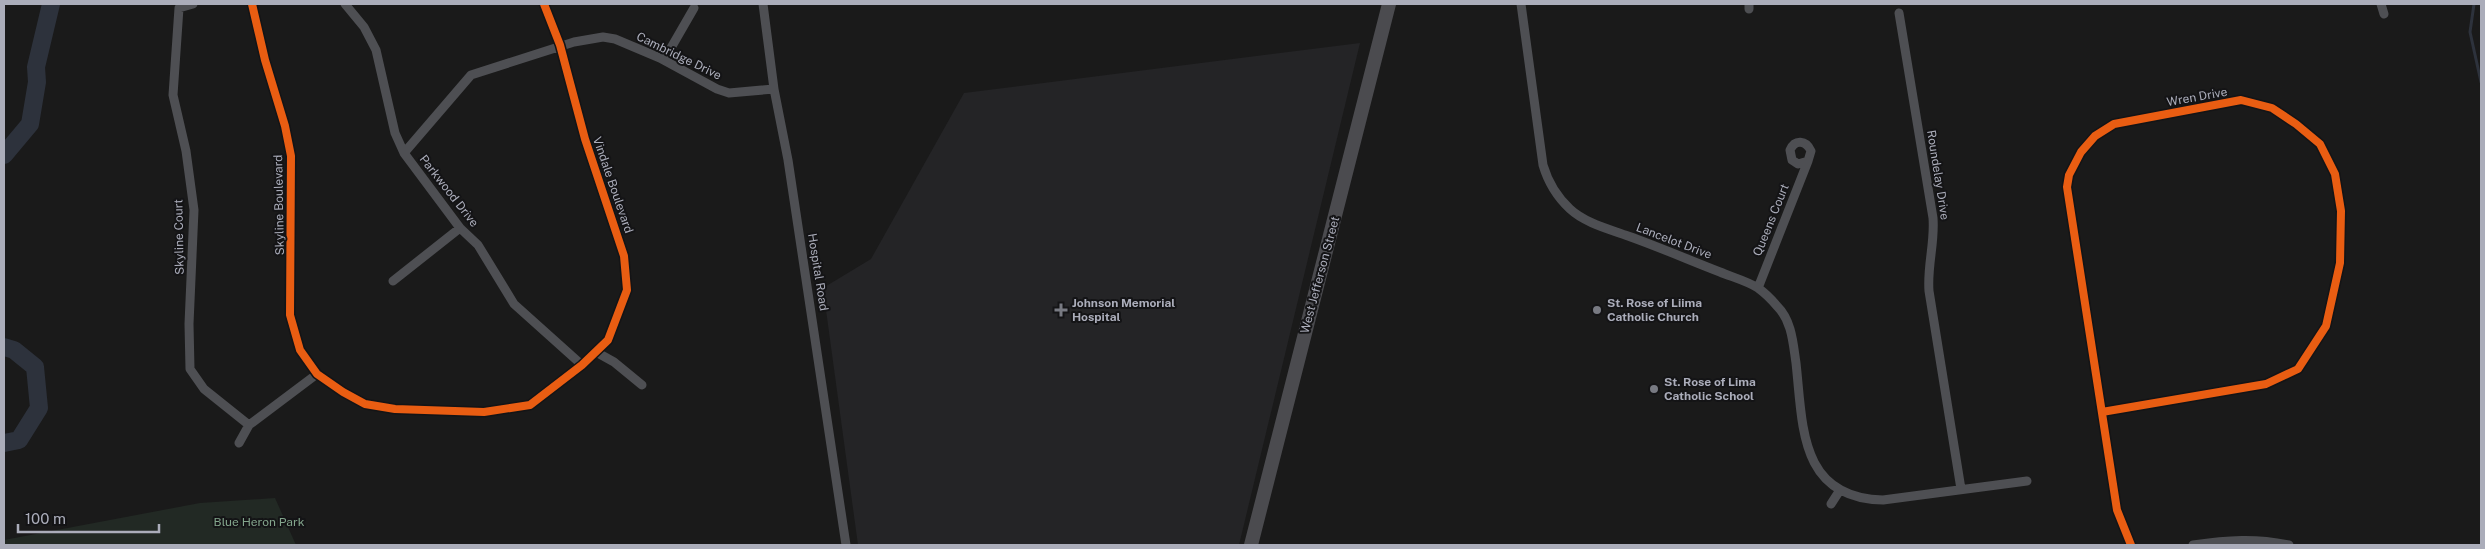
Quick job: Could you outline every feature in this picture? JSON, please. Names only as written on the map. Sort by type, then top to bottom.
[{"type":"main road","name":"West Jefferson Street","points":[[1251,545],[1388,4]]},
{"type":"street","name":"Skyline Court","points":[[193,4],[179,8],[173,95],[186,151],[194,210],[189,324],[190,369],[204,389],[249,425]]},
{"type":"street","name":"Skyline Boulevard","points":[[252,4],[265,60],[285,126],[291,156],[290,315],[300,350],[317,374],[365,404],[395,409],[484,412],[530,405],[582,365]]},
{"type":"street","name":"Parkwood Drive","points":[[345,4],[364,27],[376,50],[395,133],[404,153],[460,228],[478,245],[514,304],[582,365]]},
{"type":"street","name":"Vindale Boulevard","points":[[544,4],[560,45],[585,139],[624,256],[626,290],[608,340],[582,365]]},
{"type":"street","name":"Hospital Road","points":[[763,4],[774,89],[788,160],[846,545]]},
{"type":"street","name":"Lancelot Drive","points":[[1521,4],[1543,165],[1547,180],[1556,194],[1571,210],[1594,224],[1655,245],[1758,288],[1780,308],[1793,337],[1804,438],[1811,457],[1822,475],[1840,490],[1861,500],[1882,500],[2027,481]]},
{"type":"street","points":[[2381,4],[2384,14]]},
{"type":"street","points":[[664,60],[694,8]]},
{"type":"street","name":"Roundelay Drive","points":[[1899,13],[1933,218],[1934,233],[1928,275],[1929,291],[1961,489]]},
{"type":"street","name":"Cambridge Drive","points":[[404,153],[471,75],[560,45],[602,37],[615,39],[664,60],[717,89],[729,93],[774,89]]},
{"type":"street","name":"Wren Drive","points":[[2102,412],[2266,384],[2298,369],[2326,326],[2340,263],[2341,211],[2335,174],[2320,144],[2296,124],[2272,108],[2241,100],[2114,124],[2095,136],[2081,152],[2069,175],[2067,187],[2117,510],[2131,545]]},
{"type":"street","name":"Queens Court","points":[[1758,288],[1808,161]]},
{"type":"street","points":[[393,281],[460,228]]},
{"type":"street","points":[[596,352],[614,362],[642,385]]},
{"type":"street","points":[[239,444],[249,425],[317,374]]},
{"type":"street","points":[[1831,504],[1840,490]]},
{"type":"street","points":[[2193,545],[2231,539],[2267,540],[2289,545]]},
{"type":"shaded area","name":"Johnson Memorial Hospital","points":[[1360,43],[1239,545],[858,545],[823,288],[871,259],[964,93]]},
{"type":"green space","name":"Blue Heron Park","points":[[275,498],[296,545],[4,545],[4,540],[200,503]]},
{"type":"waterway","points":[[4,155],[30,124],[37,82],[36,67],[51,4]]},
{"type":"waterway","points":[[2474,4],[2470,32],[2481,82]]},
{"type":"waterway","points":[[4,347],[14,350],[35,367],[39,408],[19,440],[4,443]]},
{"type":"cycle path","points":[[252,4],[265,60],[285,126],[291,156],[290,315],[300,350],[317,374],[365,404],[395,409],[484,412],[530,405],[582,365],[608,340],[627,290],[624,256],[585,139],[560,45],[544,4]]},
{"type":"cycle path","points":[[2102,412],[2266,384],[2298,369],[2326,326],[2340,263],[2341,211],[2335,174],[2320,144],[2296,124],[2272,108],[2241,100],[2114,124],[2095,136],[2081,152],[2069,175],[2067,187],[2117,510],[2131,545]]},
{"type":"place","name":"Johnson Memorial Hospital","points":[[1061,310]]},
{"type":"place","name":"St. Rose of Liima Catholic Church","points":[[1597,310]]},
{"type":"place","name":"St. Rose of Lima Catholic School","points":[[1654,389]]}]
